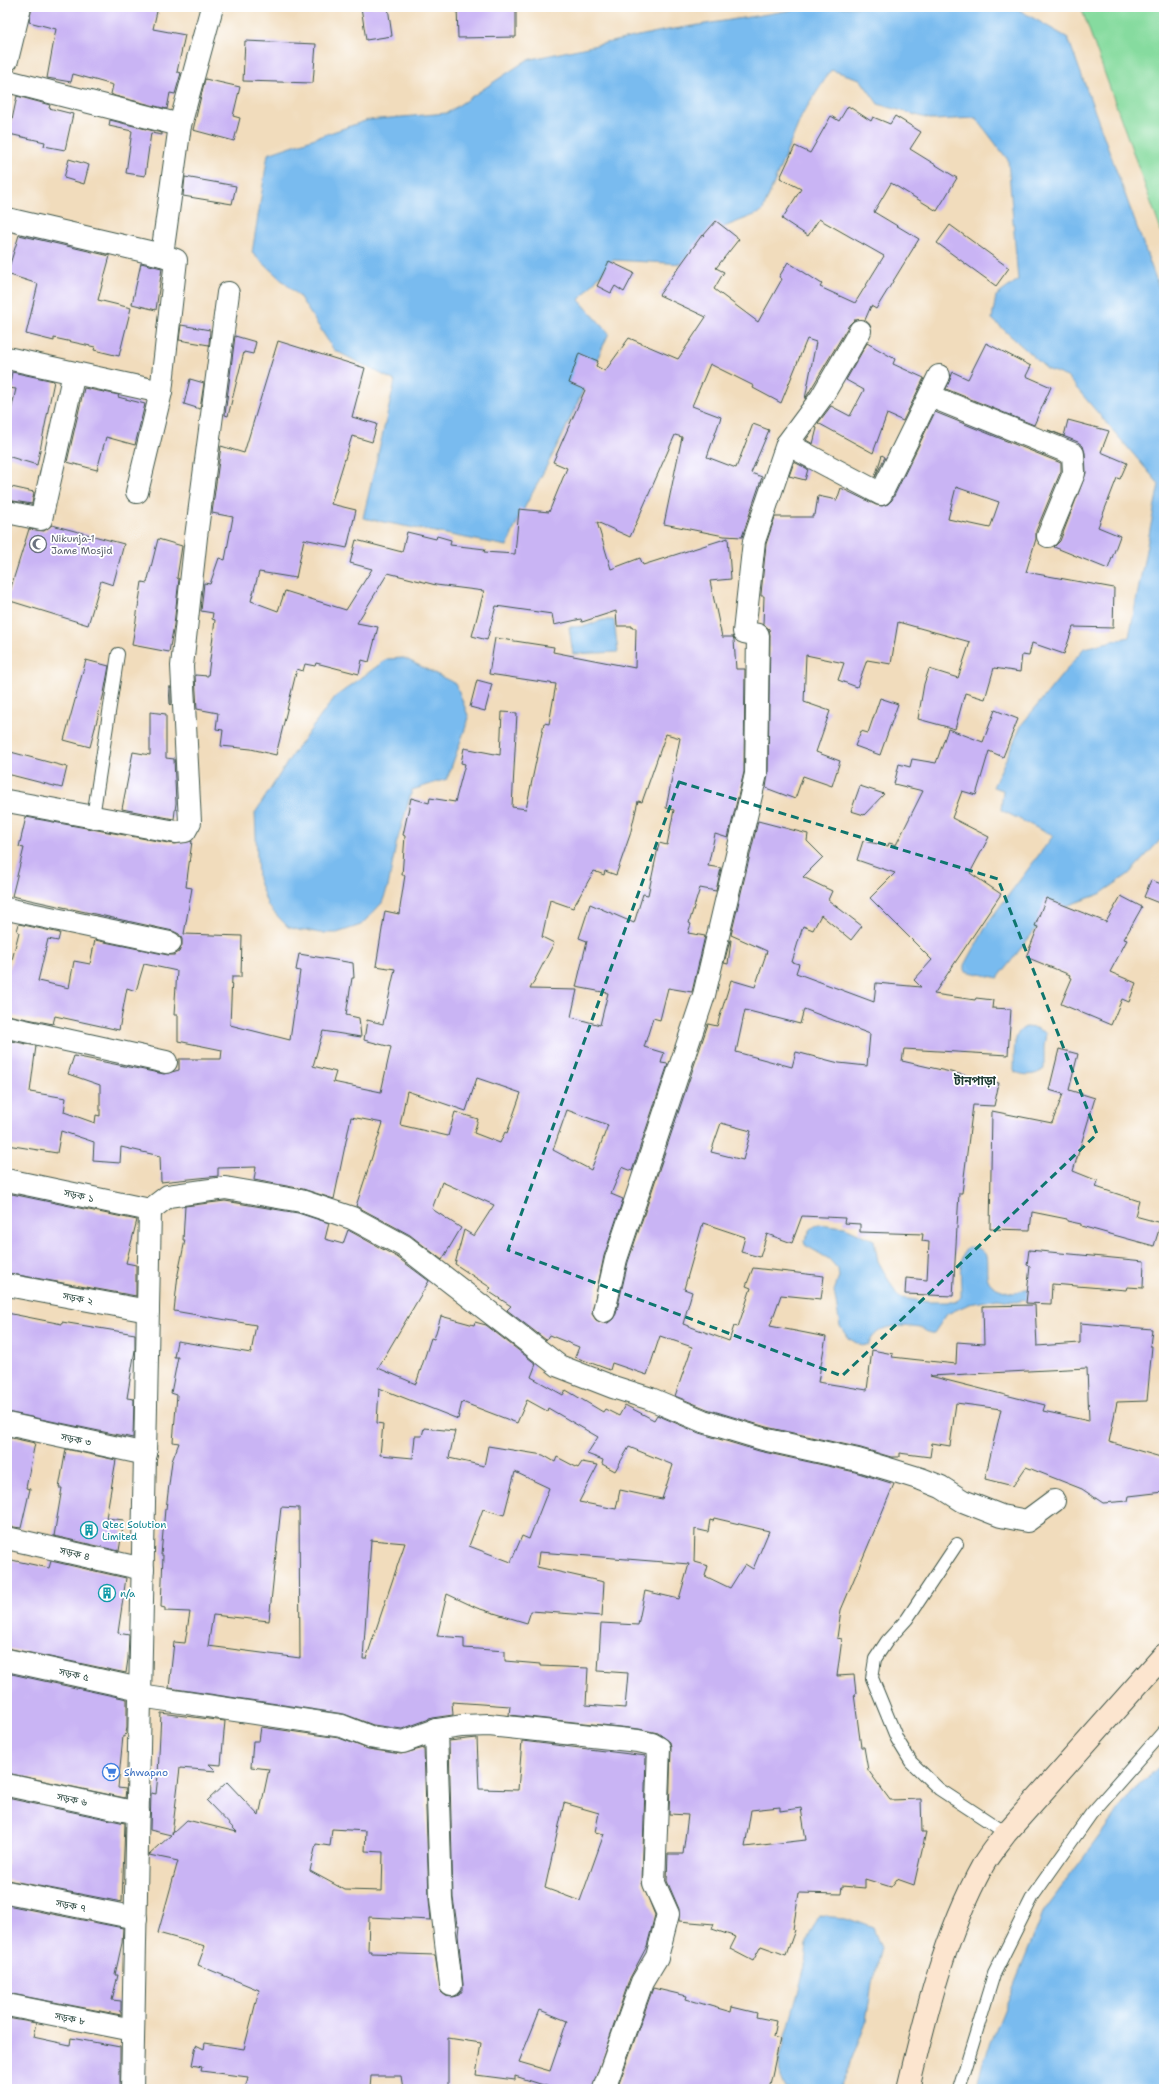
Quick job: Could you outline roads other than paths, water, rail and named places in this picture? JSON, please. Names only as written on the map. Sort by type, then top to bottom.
[{"type":"main road","points":[[908,2089],[927,2008],[956,1923],[968,1894],[984,1864],[1006,1833],[1164,1655]]},
{"type":"street","points":[[7,60],[20,7]]},
{"type":"street","points":[[162,255],[180,125],[212,7]]},
{"type":"street","points":[[7,81],[180,125]]},
{"type":"street","points":[[7,219],[162,255],[176,260],[161,392],[137,492]]},
{"type":"street","points":[[7,801],[176,832],[185,831],[190,822],[182,666],[196,537],[228,293]]},
{"type":"street","points":[[604,1311],[616,1259],[704,995],[756,774],[758,635],[744,632],[754,541],[787,444],[821,398],[860,330]]},
{"type":"street","points":[[7,358],[161,392]]},
{"type":"street","points":[[7,512],[41,519],[74,373]]},
{"type":"street","points":[[787,444],[881,494],[939,376]]},
{"type":"street","points":[[930,396],[1073,454],[1074,473],[1048,536]]},
{"type":"street","points":[[7,909],[170,943]]},
{"type":"street","points":[[7,1027],[166,1062]]},
{"type":"street","name":"সড়ক ১","points":[[7,1180],[150,1210]]},
{"type":"street","points":[[132,2089],[150,1210],[168,1196],[224,1188],[301,1201],[352,1218],[404,1246],[559,1366],[613,1387],[651,1399],[703,1421],[763,1439],[858,1460],[921,1479],[941,1487],[963,1501],[1001,1516],[1027,1521],[1054,1501]]},
{"type":"street","name":"সড়ক ২","points":[[7,1285],[148,1311]]},
{"type":"street","name":"সড়ক ৩","points":[[7,1424],[146,1454]]},
{"type":"street","name":"সড়ক ৪","points":[[7,1538],[143,1569]]},
{"type":"street","name":"সড়ক ৫","points":[[7,1660],[140,1692],[342,1726],[370,1737],[403,1742],[436,1730],[462,1726],[489,1725],[638,1741],[652,1744],[659,1748],[654,1882],[668,1914],[657,1957],[642,1982],[604,2089]]},
{"type":"street","points":[[436,1730],[441,1899],[450,1985]]},
{"type":"street","name":"সড়ক ৬","points":[[7,1785],[138,1813]]},
{"type":"street","name":"সড়ক ৭","points":[[7,1892],[136,1918]]},
{"type":"street","name":"সড়ক ৮","points":[[7,2005],[133,2030]]},
{"type":"lane","points":[[93,817],[118,654]]},
{"type":"lane","points":[[957,1544],[907,1618],[887,1641],[875,1659],[872,1678],[897,1739],[911,1762],[939,1790],[1006,1833]]},
{"type":"lane","points":[[959,2089],[994,1974],[1033,1896],[1091,1814],[1164,1731]]},
{"type":"water","points":[[811,7],[1014,7],[1068,38],[1164,301],[1164,836],[1129,874],[1100,894],[1049,912],[998,978],[965,971],[965,965],[989,921],[1053,836],[1001,810],[1003,790],[993,787],[1022,724],[1084,648],[1129,637],[1159,484],[1067,377],[1047,369],[992,319],[996,296],[1018,280],[1008,160],[976,118],[933,120],[878,104],[860,79],[831,70],[802,115],[762,212],[719,229],[686,264],[613,260],[579,300],[609,333],[561,439],[518,520],[507,546],[363,518],[395,381],[334,350],[299,296],[252,253],[268,154],[368,120],[447,113],[527,60],[662,31]]},
{"type":"water","points":[[603,620],[614,620],[618,652],[573,654],[569,627],[586,626]]},
{"type":"water","points":[[404,658],[456,684],[469,718],[447,779],[412,790],[396,845],[388,887],[382,903],[361,925],[337,933],[319,933],[306,930],[302,931],[288,927],[268,906],[258,879],[255,813],[294,752],[335,697],[387,659]]},
{"type":"water","points":[[1026,1027],[1035,1028],[1046,1033],[1044,1047],[1044,1069],[1038,1073],[1030,1075],[1015,1072],[1014,1069],[1016,1039],[1021,1030]]},
{"type":"water","points":[[818,1224],[845,1227],[874,1240],[878,1261],[897,1295],[901,1298],[929,1302],[956,1302],[961,1297],[960,1276],[962,1259],[967,1248],[973,1247],[977,1248],[986,1255],[987,1276],[991,1284],[1012,1293],[1032,1289],[1035,1302],[1026,1300],[1016,1302],[998,1299],[969,1304],[947,1314],[934,1333],[905,1326],[890,1327],[878,1332],[869,1344],[862,1346],[848,1338],[840,1326],[834,1291],[839,1277],[838,1269],[829,1259],[805,1245],[804,1241],[811,1229]]},
{"type":"water","points":[[1164,1762],[1164,2089],[976,2089],[983,2062],[1044,1911],[1131,1793]]},
{"type":"water","points":[[819,1916],[846,1918],[873,1928],[881,1948],[872,1983],[866,2022],[840,2089],[786,2089],[781,2077],[780,2058],[805,1967],[807,1941]]},
{"type":"place","name":"Nikunja-1 Jame Mosjid","points":[[38,544]]},
{"type":"place","name":"Qtec Solution Limited","points":[[89,1530]]},
{"type":"place","name":"n/a","points":[[107,1593]]},
{"type":"place","name":"Shwapno","points":[[111,1772]]},
{"type":"district","name":"টানপাড়া","points":[[975,1081]]}]
